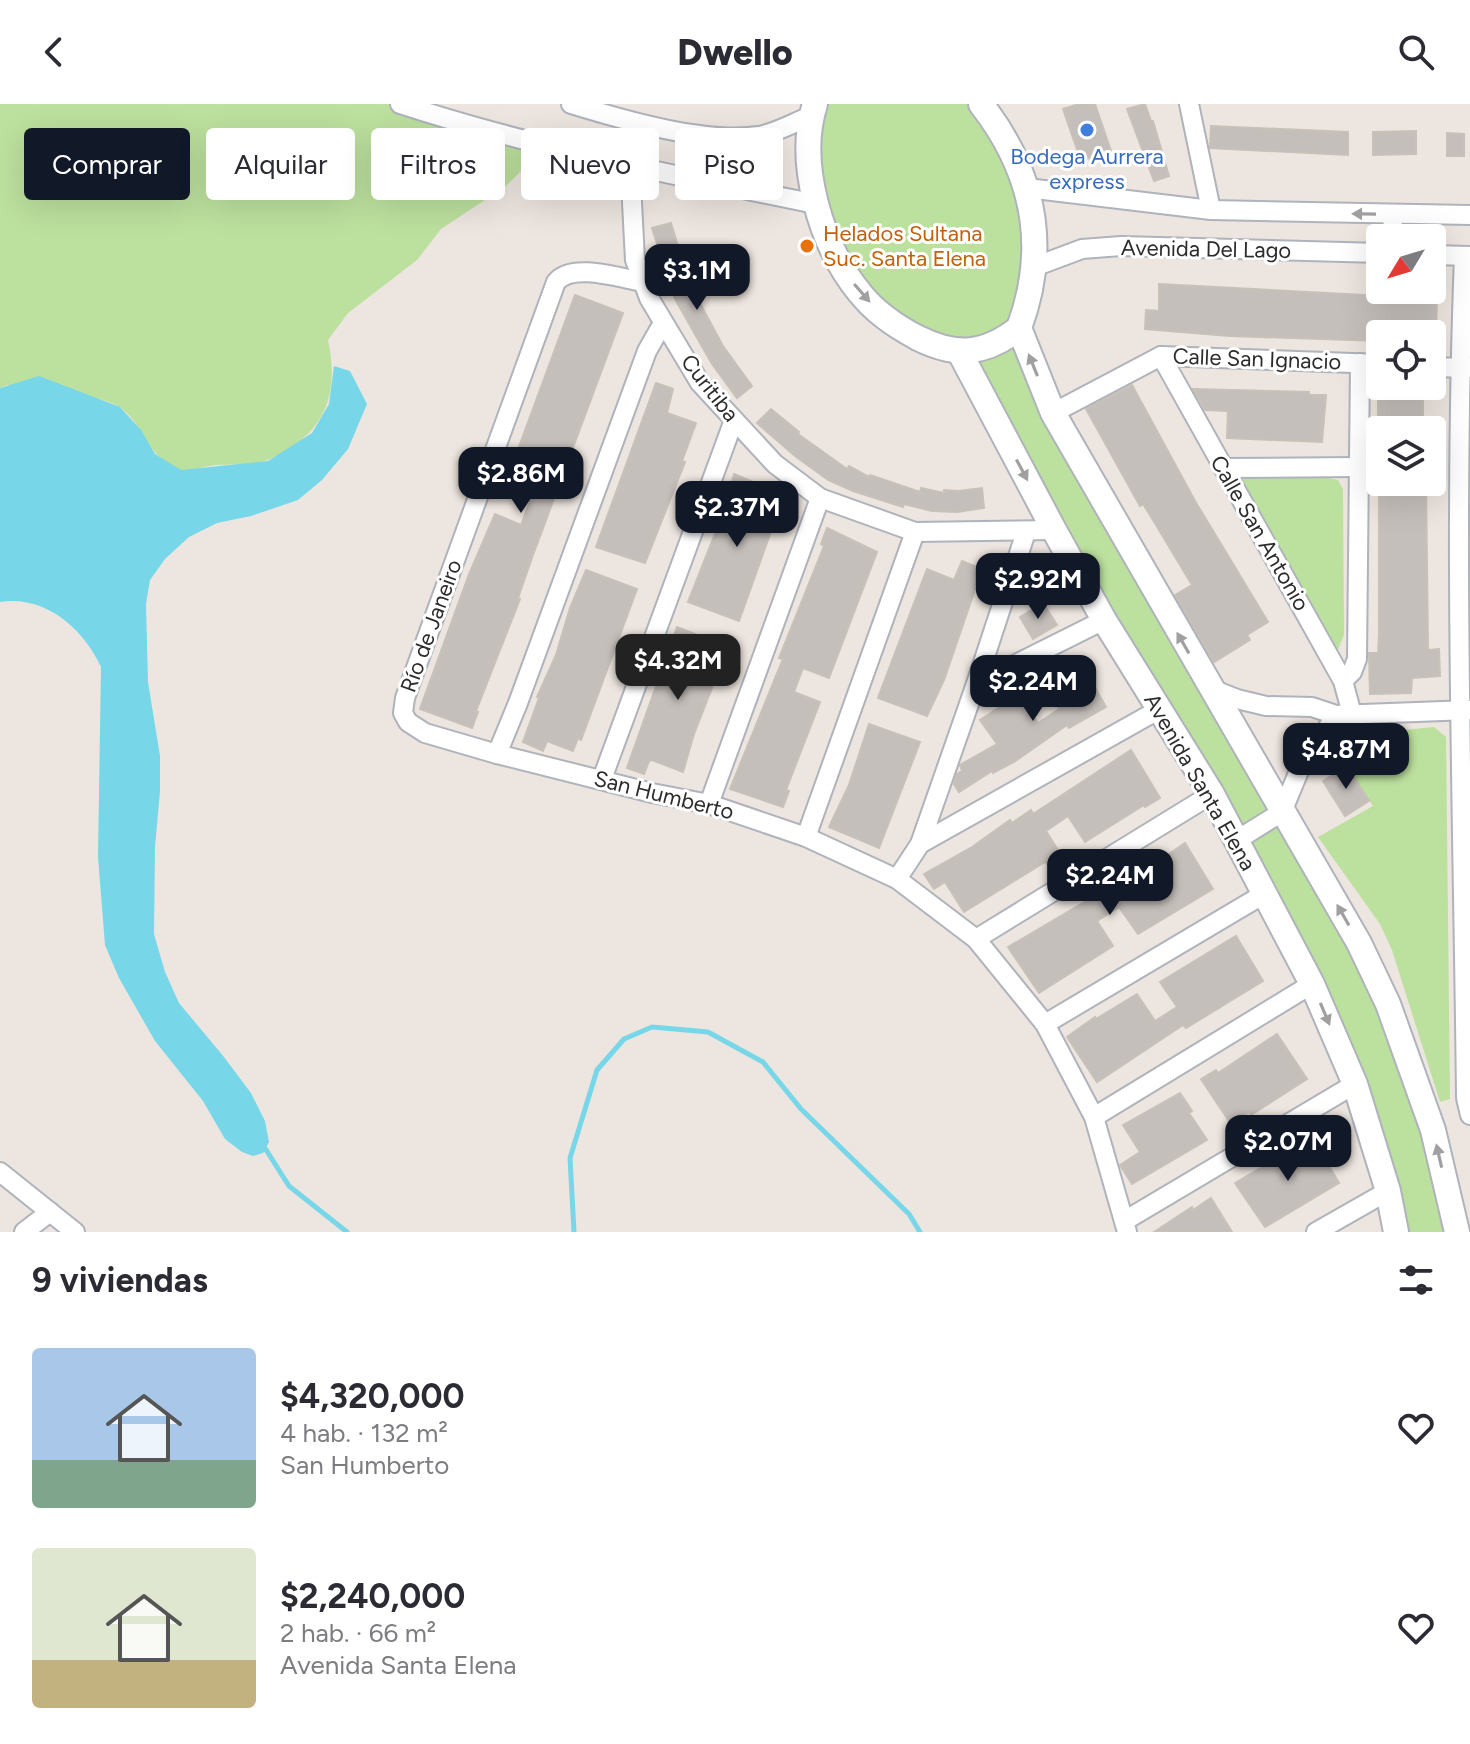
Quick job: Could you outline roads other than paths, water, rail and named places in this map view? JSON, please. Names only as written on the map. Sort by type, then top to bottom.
[{"type":"street","points":[[400,104],[462,124],[521,138]]},
{"type":"street","points":[[571,104],[619,111],[714,137],[760,136],[813,110]]},
{"type":"street","points":[[813,110],[808,154],[816,204],[829,238],[860,294],[910,334],[939,349],[959,351],[1001,343],[1019,328],[1029,299],[1034,267],[1033,226],[1027,188],[1005,137],[981,104]]},
{"type":"street","points":[[1189,104],[1211,210]]},
{"type":"street","points":[[659,170],[816,204]]},
{"type":"street","name":"Avenida Del Lago","points":[[1027,188],[1211,210],[1470,215]]},
{"type":"street","name":"Curitiba","points":[[632,200],[635,260],[663,323],[700,383],[775,464],[820,498],[915,532],[1054,530]]},
{"type":"street","points":[[1393,214],[1393,224]]},
{"type":"street","name":"Avenida Del Lago","points":[[1034,267],[1082,249],[1121,246],[1366,253]]},
{"type":"street","points":[[1446,255],[1467,256],[1466,1098],[1470,1115]]},
{"type":"street","name":"Río de Janeiro","points":[[425,733],[414,729],[408,722],[403,713],[405,698],[556,282],[566,273],[573,272],[643,282]]},
{"type":"street","points":[[497,754],[647,351],[663,323]]},
{"type":"street","points":[[1019,328],[1053,413],[1209,688],[1359,943],[1388,1004],[1433,1130],[1457,1232]]},
{"type":"street","name":"Avenida Santa Elena","points":[[959,351],[1104,620],[1212,794],[1312,984],[1355,1084],[1388,1191],[1396,1232]]},
{"type":"street","name":"Calle San Ignacio","points":[[1053,413],[1161,356],[1366,363]]},
{"type":"street","name":"Calle San Antonio","points":[[1161,356],[1343,681],[1344,714]]},
{"type":"street","points":[[1343,681],[1352,672],[1357,659],[1360,363]]},
{"type":"street","points":[[602,779],[734,420]]},
{"type":"street","points":[[1223,468],[1358,467]]},
{"type":"street","points":[[709,804],[820,498]]},
{"type":"street","points":[[806,837],[915,532]]},
{"type":"street","points":[[897,879],[920,844],[1026,532]]},
{"type":"street","points":[[976,684],[1104,620]]},
{"type":"street","points":[[1209,688],[1266,706],[1312,707],[1344,714],[1466,710]]},
{"type":"street","points":[[920,844],[1158,710]]},
{"type":"street","points":[[1237,840],[1282,812],[1299,771],[1344,714]]},
{"type":"street","name":"San Humberto","points":[[425,733],[652,793],[709,804],[806,837],[897,879],[976,939],[1045,1024],[1094,1117],[1127,1226]]},
{"type":"street","points":[[976,939],[1212,794]]},
{"type":"street","points":[[1045,1024],[1264,894]]},
{"type":"street","points":[[1094,1117],[1312,984]]},
{"type":"street","points":[[1127,1226],[1355,1084]]},
{"type":"street","points":[[0,1172],[75,1232]]},
{"type":"street","points":[[1316,1232],[1388,1191]]},
{"type":"street","points":[[24,1232],[50,1212]]},
{"type":"water","points":[[334,366],[350,371],[367,404],[348,449],[322,480],[298,500],[251,516],[217,523],[189,537],[165,559],[150,580],[146,604],[148,682],[160,756],[154,934],[165,972],[179,1003],[251,1093],[265,1121],[269,1142],[263,1153],[253,1156],[225,1139],[203,1101],[155,1041],[119,978],[105,945],[98,857],[101,667],[84,639],[61,617],[32,604],[0,602],[0,388],[39,376],[120,407],[141,430],[155,454],[181,470],[268,461],[312,433],[329,404]]},
{"type":"waterway","points":[[574,1232],[570,1158],[597,1070],[624,1039],[652,1027],[708,1032],[763,1062],[801,1109],[909,1214],[920,1232]]},
{"type":"waterway","points":[[263,1145],[289,1186],[347,1232]]},
{"type":"place","name":"Bodega Aurrera express","points":[[1087,130]]},
{"type":"place","name":"Helados Sultana Suc. Santa Elena","points":[[807,246]]}]
